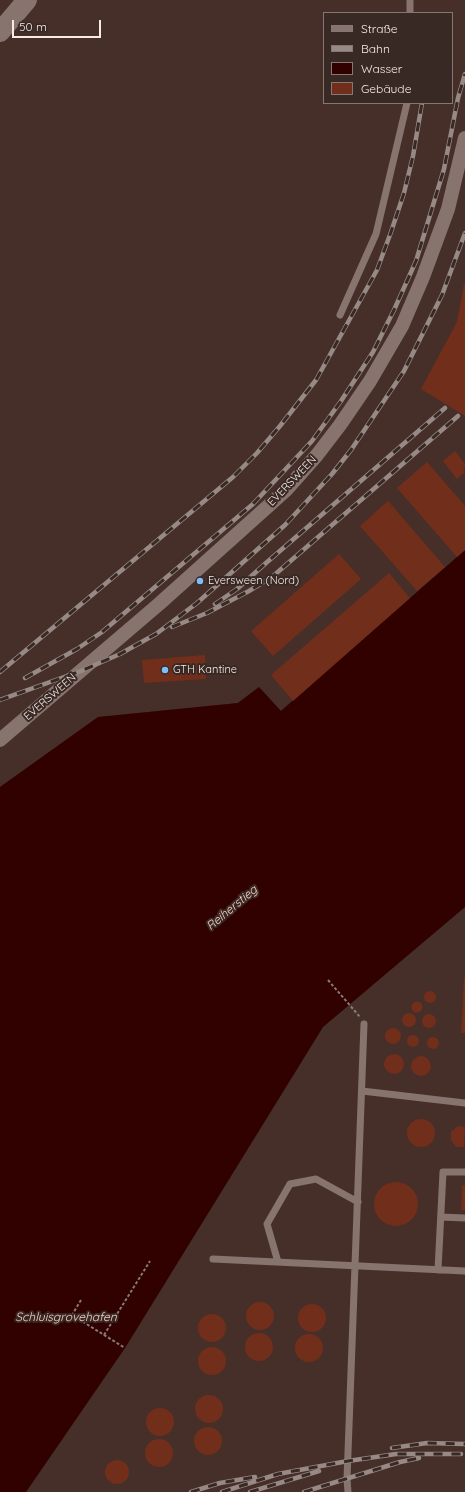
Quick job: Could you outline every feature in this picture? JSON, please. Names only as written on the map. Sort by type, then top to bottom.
[{"type":"main road","points":[[0,32],[27,0]]},
{"type":"street","name":"EVERSWEEN","points":[[0,740],[159,604],[280,496],[322,449],[370,381],[402,326],[423,278],[448,209],[464,146]]},
{"type":"lane","points":[[410,0],[410,12]]},
{"type":"lane","points":[[340,315],[376,234],[407,104]]},
{"type":"lane","points":[[348,1492],[347,1479],[364,1024]]},
{"type":"lane","points":[[362,1091],[465,1103]]},
{"type":"lane","points":[[438,1270],[444,1172],[465,1172]]},
{"type":"lane","points":[[278,1262],[267,1224],[290,1184],[316,1179],[358,1202]]},
{"type":"lane","points":[[441,1217],[465,1218]]},
{"type":"lane","points":[[213,1259],[465,1271]]},
{"type":"path","points":[[328,980],[359,1014]]},
{"type":"path","points":[[104,1335],[150,1261]]},
{"type":"path","points":[[81,1300],[72,1315],[126,1348]]},
{"type":"shaded area","points":[[0,0],[465,0],[465,550],[280,711],[259,687],[238,703],[98,717],[0,787]]},
{"type":"shaded area","points":[[465,907],[465,1492],[26,1492],[125,1348],[323,1027]]},
{"type":"water","points":[[465,550],[465,907],[323,1027],[125,1348],[26,1492],[0,1492],[0,787],[98,717],[238,703],[259,687],[281,711]]},
{"type":"building","points":[[464,284],[465,416],[421,389],[457,322]]},
{"type":"building","points":[[455,451],[465,464],[463,469],[465,472],[457,479],[443,461]]},
{"type":"building","points":[[427,462],[465,506],[465,550],[457,557],[397,488]]},
{"type":"building","points":[[388,501],[445,567],[417,591],[360,526]]},
{"type":"building","points":[[339,554],[361,579],[273,656],[251,631]]},
{"type":"building","points":[[389,573],[410,598],[293,701],[271,675]]},
{"type":"building","points":[[205,655],[206,679],[144,683],[142,660]]},
{"type":"building","points":[[464,977],[465,1033],[461,1033]]},
{"type":"building","points":[[428,991],[432,991],[436,997],[432,1003],[428,1003],[424,999],[424,995]]},
{"type":"building","points":[[417,1001],[421,1003],[423,1007],[421,1011],[417,1013],[413,1011],[411,1007],[413,1003]]},
{"type":"building","points":[[409,1013],[414,1015],[416,1020],[414,1025],[409,1027],[404,1025],[402,1020],[404,1015]]},
{"type":"building","points":[[429,1014],[434,1016],[436,1021],[434,1026],[429,1028],[424,1026],[422,1021],[424,1016]]},
{"type":"building","points":[[393,1028],[399,1030],[401,1036],[399,1042],[393,1044],[387,1042],[385,1036],[387,1030]]},
{"type":"building","points":[[411,1035],[415,1035],[419,1041],[415,1047],[411,1047],[407,1043],[407,1039]]},
{"type":"building","points":[[433,1037],[437,1039],[439,1043],[437,1047],[433,1049],[429,1047],[427,1043],[429,1039]]},
{"type":"building","points":[[394,1054],[401,1057],[404,1064],[401,1071],[394,1074],[387,1071],[384,1064],[387,1057]]},
{"type":"building","points":[[421,1056],[428,1059],[431,1066],[428,1073],[421,1076],[414,1073],[411,1066],[414,1059]]},
{"type":"building","points":[[421,1119],[431,1123],[435,1133],[431,1143],[421,1147],[411,1143],[407,1133],[411,1123]]},
{"type":"building","points":[[458,1126],[465,1127],[464,1147],[456,1147],[451,1140],[451,1132]]},
{"type":"building","points":[[392,1182],[400,1182],[412,1188],[418,1200],[418,1208],[412,1220],[400,1226],[392,1226],[380,1220],[374,1208],[374,1200],[380,1188]]},
{"type":"building","points":[[462,1185],[465,1185],[465,1210],[461,1210]]},
{"type":"building","points":[[260,1302],[270,1306],[274,1316],[270,1326],[260,1330],[250,1326],[246,1316],[250,1306]]},
{"type":"building","points":[[312,1304],[322,1308],[326,1318],[322,1328],[312,1332],[302,1328],[298,1318],[302,1308]]},
{"type":"building","points":[[212,1314],[222,1318],[226,1328],[222,1338],[212,1342],[202,1338],[198,1328],[202,1318]]},
{"type":"building","points":[[259,1333],[269,1337],[273,1347],[269,1357],[259,1361],[249,1357],[245,1347],[249,1337]]},
{"type":"building","points":[[309,1334],[319,1338],[323,1348],[319,1358],[309,1362],[299,1358],[295,1348],[299,1338]]},
{"type":"building","points":[[212,1347],[222,1351],[226,1361],[222,1371],[212,1375],[202,1371],[198,1361],[202,1351]]},
{"type":"building","points":[[209,1395],[219,1399],[223,1409],[219,1419],[209,1423],[199,1419],[195,1409],[199,1399]]},
{"type":"building","points":[[160,1408],[170,1412],[174,1422],[170,1432],[160,1436],[150,1432],[146,1422],[150,1412]]},
{"type":"building","points":[[208,1427],[218,1431],[222,1441],[218,1451],[208,1455],[198,1451],[194,1441],[198,1431]]},
{"type":"building","points":[[159,1439],[169,1443],[173,1453],[169,1463],[159,1467],[149,1463],[145,1453],[149,1443]]},
{"type":"building","points":[[117,1460],[125,1464],[129,1472],[125,1480],[117,1484],[109,1480],[105,1472],[109,1464]]},
{"type":"railway","points":[[25,678],[77,649],[102,632],[253,504],[312,441],[341,401],[373,352],[416,261],[444,169],[458,98],[465,74]]},
{"type":"railway","points":[[0,672],[233,477],[257,453],[316,380],[377,270],[404,193],[413,156],[422,104]]},
{"type":"railway","points":[[0,700],[81,671],[120,654],[156,634],[197,603],[285,525],[332,474],[351,450],[404,371],[442,295],[465,233]]},
{"type":"railway","points":[[215,604],[237,589],[445,408]]},
{"type":"railway","points":[[172,627],[207,613],[272,577],[458,416]]},
{"type":"railway","points":[[392,1448],[427,1443],[465,1444]]},
{"type":"railway","points":[[222,1492],[278,1474],[348,1461],[396,1454],[461,1454]]},
{"type":"railway","points":[[304,1492],[400,1462],[419,1458]]},
{"type":"railway","points":[[250,1492],[319,1471]]},
{"type":"railway","points":[[191,1492],[220,1483],[255,1477]]},
{"type":"place","name":"Eversween (Nord)","points":[[200,581]]},
{"type":"place","name":"GTH Kantine","points":[[165,670]]},
{"type":"water label","name":"Reiherstieg","points":[[232,908]]},
{"type":"water label","name":"Schluisgrovehafen","points":[[66,1317]]}]
